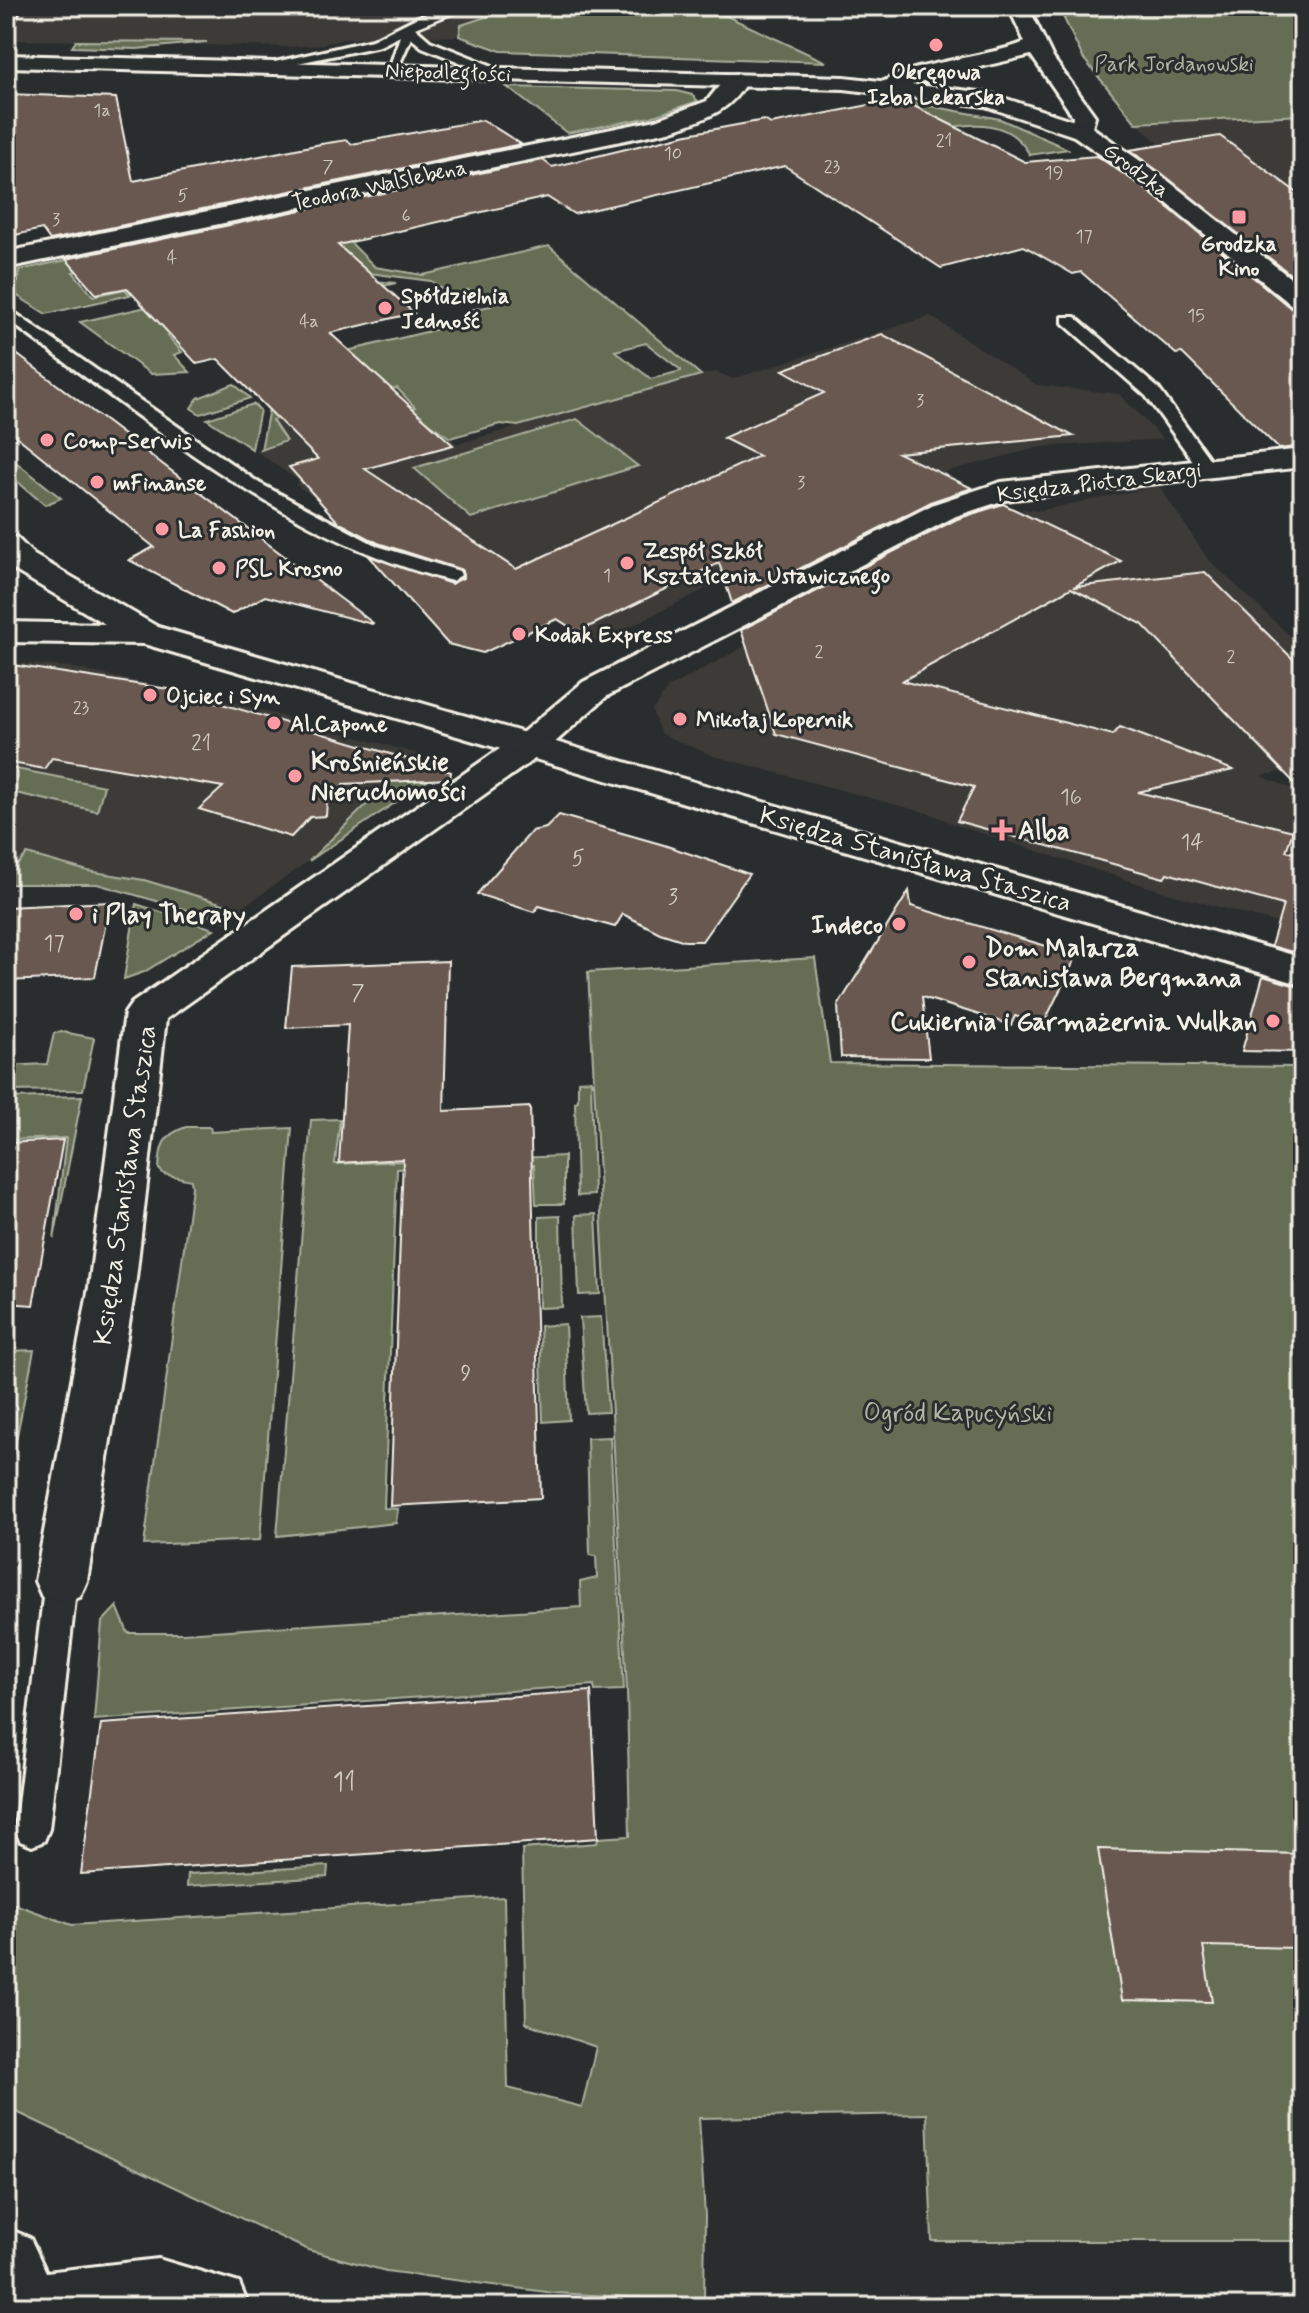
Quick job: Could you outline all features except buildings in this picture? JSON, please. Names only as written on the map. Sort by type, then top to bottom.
[{"type":"street","name":"Grodzka","points":[[1018,6],[1036,45],[1084,116],[1082,131],[1154,181],[1303,301]]},
{"type":"street","name":"Niepodległości","points":[[890,86],[907,77],[1003,59],[1036,45]]},
{"type":"street","name":"Niepodległości","points":[[6,61],[392,69],[890,86],[988,100],[1082,131]]},
{"type":"street","name":"Teodora Walslebena","points":[[6,260],[661,126],[716,107],[731,94],[736,80]]},
{"type":"street","name":"Księdza Piotra Skargi","points":[[530,745],[595,689],[945,510],[1001,491],[1303,458]]},
{"type":"street","name":"Księdza Stanisława Staszica","points":[[12,559],[146,634],[1303,972]]},
{"type":"street","points":[[6,632],[146,634]]},
{"type":"street","name":"Księdza Stanisława Staszica","points":[[61,1581],[112,1287],[131,1113],[146,1013],[530,745]]},
{"type":"street","points":[[6,2262],[27,2307]]},
{"type":"street","points":[[37,2307],[158,2293],[215,2307]]},
{"type":"lane","points":[[6,25],[15,6]]},
{"type":"lane","points":[[259,67],[376,43],[422,20],[463,6]]},
{"type":"lane","points":[[392,69],[409,29]]},
{"type":"lane","points":[[409,29],[426,44],[496,72]]},
{"type":"lane","points":[[6,312],[253,487],[370,550],[452,575]]},
{"type":"lane","points":[[1069,320],[1152,392],[1207,468]]},
{"type":"lane","points":[[32,1829],[61,1581]]},
{"type":"shaded area","points":[[6,6],[520,6],[461,25],[459,36],[345,39],[320,45],[286,47],[205,45],[206,42],[6,40]]},
{"type":"shaded area","points":[[1303,115],[1303,258],[1206,185],[1136,123]]},
{"type":"shaded area","points":[[930,316],[1037,385],[1119,394],[1163,439],[1041,447],[936,474],[597,643],[433,539],[392,552],[295,484],[300,482],[256,451],[286,441],[271,420],[397,388],[457,444],[701,375],[716,372],[733,379]]},
{"type":"shaded area","points":[[1159,486],[1208,559],[1303,648],[1303,767],[1261,776],[1303,793],[1303,930],[1171,894],[953,824],[934,815],[714,756],[661,734],[652,711],[668,688],[843,593],[1024,509],[1037,511]]},
{"type":"shaded area","points":[[6,662],[69,667],[235,703],[418,754],[309,861],[240,909],[144,880],[6,863]]},
{"type":"green space","points":[[520,6],[705,6],[826,62],[501,51],[459,36],[461,25]]},
{"type":"green space","name":"Park Jordanowski","points":[[1058,6],[1303,6],[1303,115],[1136,123],[1083,58]]},
{"type":"green space","points":[[76,41],[207,42],[137,49],[72,47]]},
{"type":"green space","points":[[507,87],[677,91],[692,95],[698,101],[651,117],[567,133]]},
{"type":"green space","points":[[887,98],[1000,119],[1068,149],[1030,155],[1020,141],[1007,132],[979,125],[916,135],[870,105]]},
{"type":"green space","points":[[316,208],[375,267],[423,275],[549,246],[701,375],[518,426],[500,424],[450,438],[410,409],[415,407],[397,388],[272,420],[286,441],[261,450],[269,408],[347,351],[459,324],[470,310],[491,306],[489,300],[468,290],[450,295],[431,281],[361,272],[282,227],[73,272],[93,296],[125,289],[130,295],[46,314],[8,290],[18,282],[19,270]],"holes":[[[646,343],[681,370],[651,379],[615,351]]]},
{"type":"green space","points":[[293,274],[396,283],[168,336],[182,352],[174,355],[190,372],[151,374],[80,322]]},
{"type":"green space","points":[[234,384],[250,398],[200,414],[191,408],[198,398]]},
{"type":"green space","points":[[253,404],[260,410],[252,449],[207,419]]},
{"type":"green space","points":[[577,419],[638,466],[471,518],[414,468]]},
{"type":"green space","points":[[11,458],[61,498],[45,505],[6,472],[6,459]]},
{"type":"green space","points":[[410,762],[433,777],[309,861]]},
{"type":"green space","points":[[6,767],[104,786],[97,811],[6,791]]},
{"type":"green space","points":[[27,854],[88,871],[144,880],[240,909],[226,921],[97,884],[6,884],[6,863],[18,864]]},
{"type":"green space","points":[[136,904],[214,929],[144,972],[124,979]]},
{"type":"green space","name":"Ogród Kapucyński","points":[[815,958],[830,1063],[1303,1067],[1303,2241],[932,2241],[927,2114],[699,2118],[705,2216],[704,2301],[554,2293],[386,2271],[308,2250],[6,2107],[6,1901],[72,1925],[504,1897],[508,2088],[582,2107],[596,2047],[526,2023],[522,1849],[597,1843],[598,1838],[630,1836],[627,1690],[588,972]]},
{"type":"green space","points":[[54,1033],[94,1038],[83,1090],[6,1091],[6,1066],[47,1064]]},
{"type":"green space","points":[[591,1080],[594,1195],[577,1196],[575,1102],[578,1101],[578,1081]]},
{"type":"green space","points":[[82,1096],[54,1239],[66,1138],[6,1140],[6,1098]]},
{"type":"green space","points":[[340,1119],[335,1164],[430,1160],[431,1167],[397,1169],[384,1508],[398,1509],[396,1523],[277,1536],[311,1120]]},
{"type":"green space","points":[[186,1127],[210,1127],[211,1132],[292,1128],[260,1540],[144,1545],[192,1187],[191,1180],[164,1174],[159,1169],[164,1142]]},
{"type":"green space","points":[[564,1156],[564,1204],[536,1204],[534,1165],[493,1166],[493,1159]]},
{"type":"green space","points":[[596,1214],[600,1294],[579,1295],[576,1215]]},
{"type":"green space","points":[[560,1216],[562,1307],[539,1308],[539,1217]]},
{"type":"green space","points":[[601,1317],[608,1412],[586,1413],[580,1318]]},
{"type":"green space","points":[[565,1324],[569,1420],[543,1422],[540,1326]]},
{"type":"green space","points":[[34,1350],[6,1491],[6,1351]]},
{"type":"green space","points":[[610,1437],[624,1690],[595,1691],[594,1685],[94,1720],[102,1622],[117,1606],[128,1633],[183,1633],[581,1607],[580,1582],[597,1578],[596,1556],[590,1555],[587,1438]]},
{"type":"green space","points":[[328,1866],[327,1877],[187,1886],[188,1874]]},
{"type":"place","name":"Okręgowa Izba Lekarska","points":[[936,45]]},
{"type":"place","name":"Grodzka Kino","points":[[1239,217]]},
{"type":"place","name":"Spółdzielnia Jedność","points":[[385,308]]},
{"type":"place","name":"Comp-Serwis","points":[[47,440]]},
{"type":"place","name":"mFinanse","points":[[97,482]]},
{"type":"place","name":"La Fashion","points":[[162,529]]},
{"type":"place","name":"Zespół Szkół Kształcenia Ustawicznego","points":[[627,563]]},
{"type":"place","name":"PSL Krosno","points":[[219,568]]},
{"type":"place","name":"Kodak Express","points":[[519,634]]},
{"type":"place","name":"Ojciec i Syn","points":[[150,695]]},
{"type":"place","name":"Mikołaj Kopernik","points":[[680,719]]},
{"type":"place","name":"Al.Capone","points":[[274,723]]},
{"type":"place","name":"Krośnieńskie Nieruchomości","points":[[295,776]]},
{"type":"place","name":"Alba","points":[[1002,830]]},
{"type":"place","name":"i Play Therapy","points":[[76,914]]},
{"type":"place","name":"Indeco","points":[[899,924]]},
{"type":"place","name":"Dom Malarza Stanisława Bergmana","points":[[969,962]]},
{"type":"place","name":"Cukiernia i Garmażernia Wulkan","points":[[1273,1021]]}]
